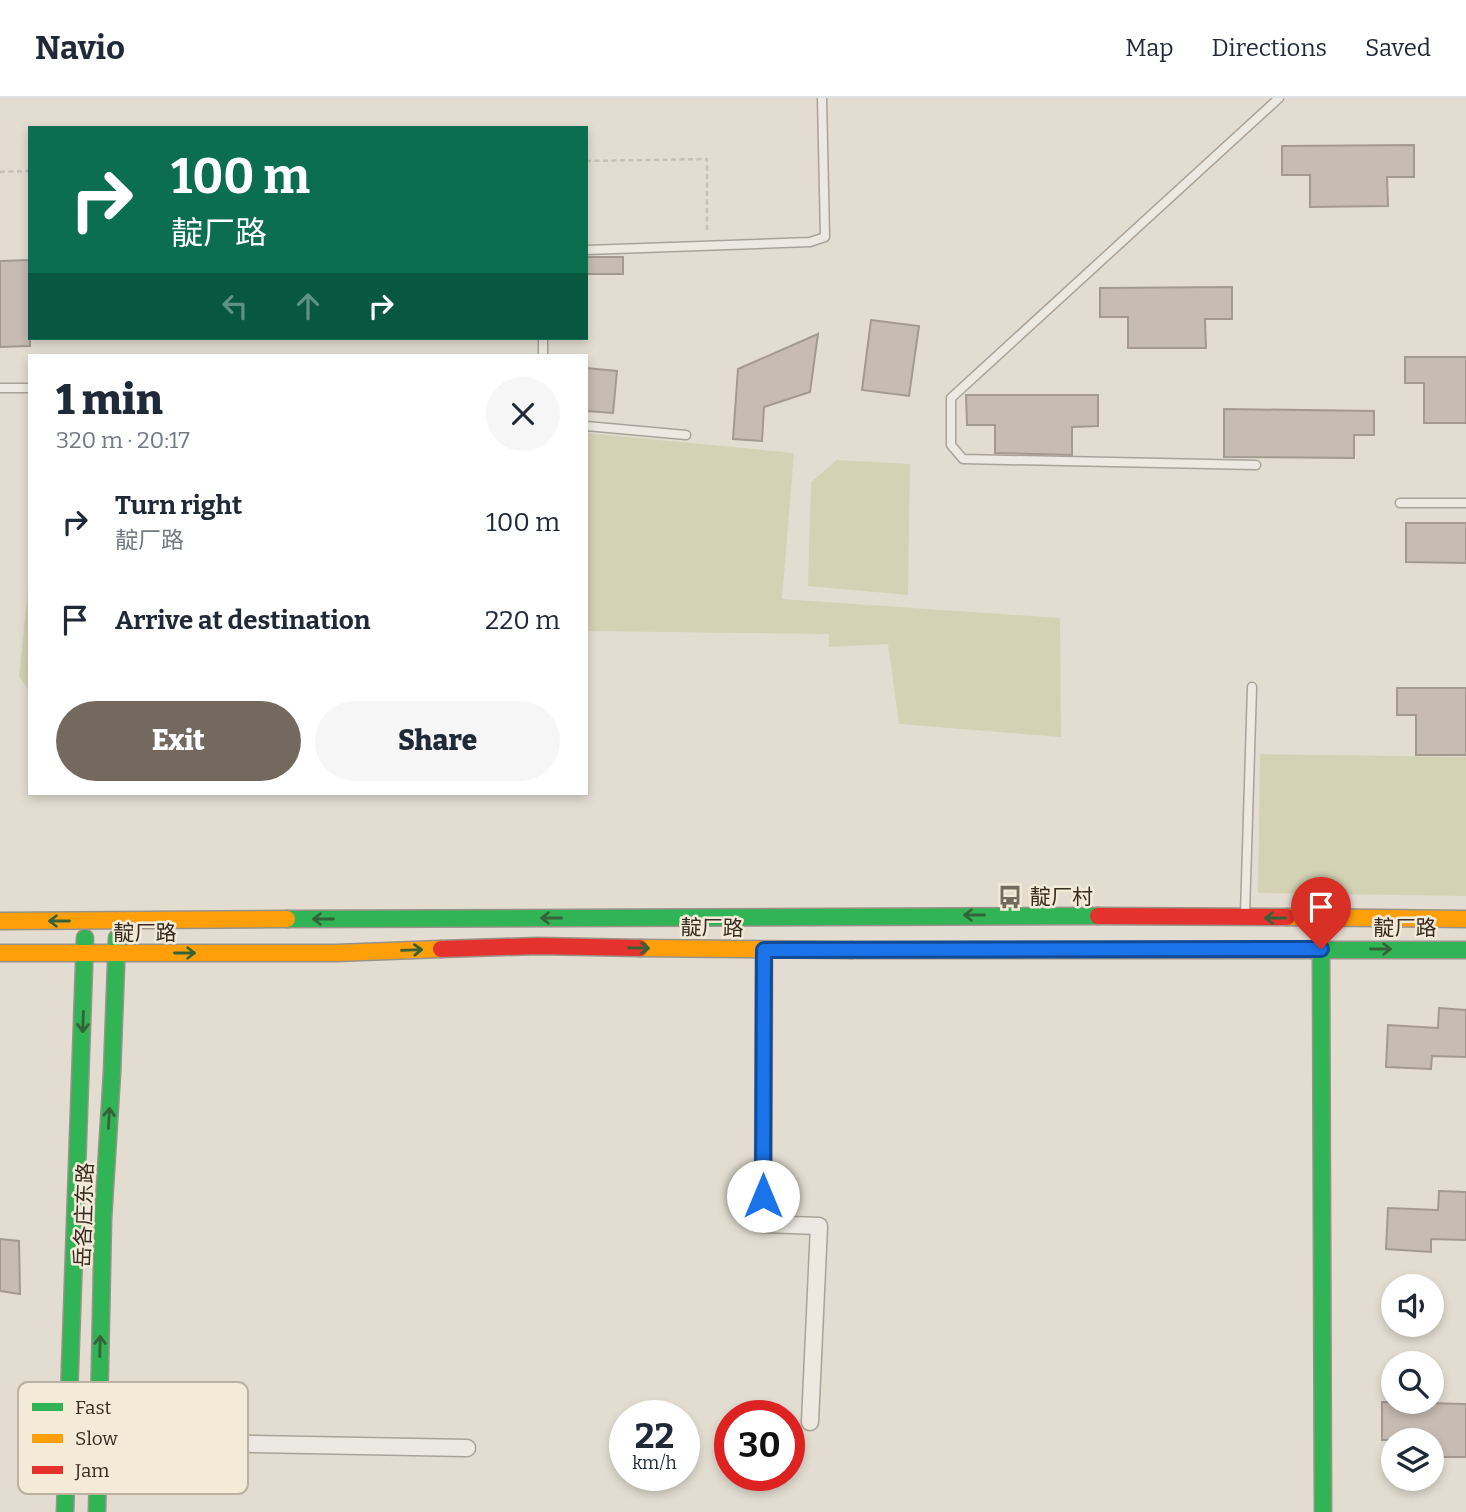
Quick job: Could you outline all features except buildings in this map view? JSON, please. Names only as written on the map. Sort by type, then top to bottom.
[{"type":"main road","points":[[0,921],[1000,915],[1466,919]]},
{"type":"main road","name":"岳各庄东路","points":[[70,1382],[86,921]]},
{"type":"main road","name":"岳各庄东路","points":[[99,1382],[103,1219],[112,1073],[117,921]]},
{"type":"main road","name":"靛厂路","points":[[0,953],[336,953],[538,946],[764,950],[1466,950]]},
{"type":"main road","points":[[1321,949],[1323,1512]]},
{"type":"main road","name":"岳各庄东路","points":[[65,1512],[66,1494]]},
{"type":"main road","name":"岳各庄东路","points":[[97,1494],[97,1512]]},
{"type":"street","points":[[764,950],[763,1224],[819,1226],[810,1422]]},
{"type":"street","points":[[248,1444],[467,1448]]},
{"type":"lane","points":[[588,250],[810,243],[825,237],[822,98]]},
{"type":"lane","points":[[1256,465],[963,459],[951,445],[951,398],[1279,98]]},
{"type":"lane","points":[[0,388],[28,388]]},
{"type":"lane","points":[[588,426],[686,435]]},
{"type":"lane","points":[[1400,503],[1466,503]]},
{"type":"lane","points":[[1245,917],[1252,687]]},
{"type":"path","points":[[588,161],[707,159],[708,246]]},
{"type":"path","points":[[0,172],[28,172]]},
{"type":"green space","points":[[588,433],[794,453],[782,599],[1060,618],[1061,737],[899,724],[888,644],[829,647],[829,634],[588,631]]},
{"type":"green space","points":[[837,460],[910,464],[908,595],[808,586],[811,482]]},
{"type":"green space","points":[[28,589],[28,689],[19,676]]},
{"type":"green space","points":[[1260,754],[1466,757],[1466,896],[1258,893]]},
{"type":"traffic: fast","points":[[287,919],[1098,916]]},
{"type":"traffic: fast","points":[[70,1382],[85,938]]},
{"type":"traffic: fast","points":[[100,1382],[103,1219],[117,938]]},
{"type":"traffic: fast","points":[[1321,949],[1323,1512]]},
{"type":"traffic: fast","points":[[851,950],[1466,950]]},
{"type":"traffic: fast","points":[[65,1512],[66,1494]]},
{"type":"traffic: fast","points":[[97,1494],[97,1512]]},
{"type":"traffic: slow","points":[[1287,917],[1466,919]]},
{"type":"traffic: slow","points":[[0,921],[287,919]]},
{"type":"traffic: slow","points":[[640,948],[851,950]]},
{"type":"traffic: slow","points":[[0,953],[336,953],[441,949]]},
{"type":"traffic: jam","points":[[1098,916],[1287,917]]},
{"type":"traffic: jam","points":[[441,949],[538,946],[640,948]]},
{"type":"place","name":"靛厂村","points":[[1010,897]]},
{"type":"route","points":[[763,1196],[764,950],[1321,949]]}]
